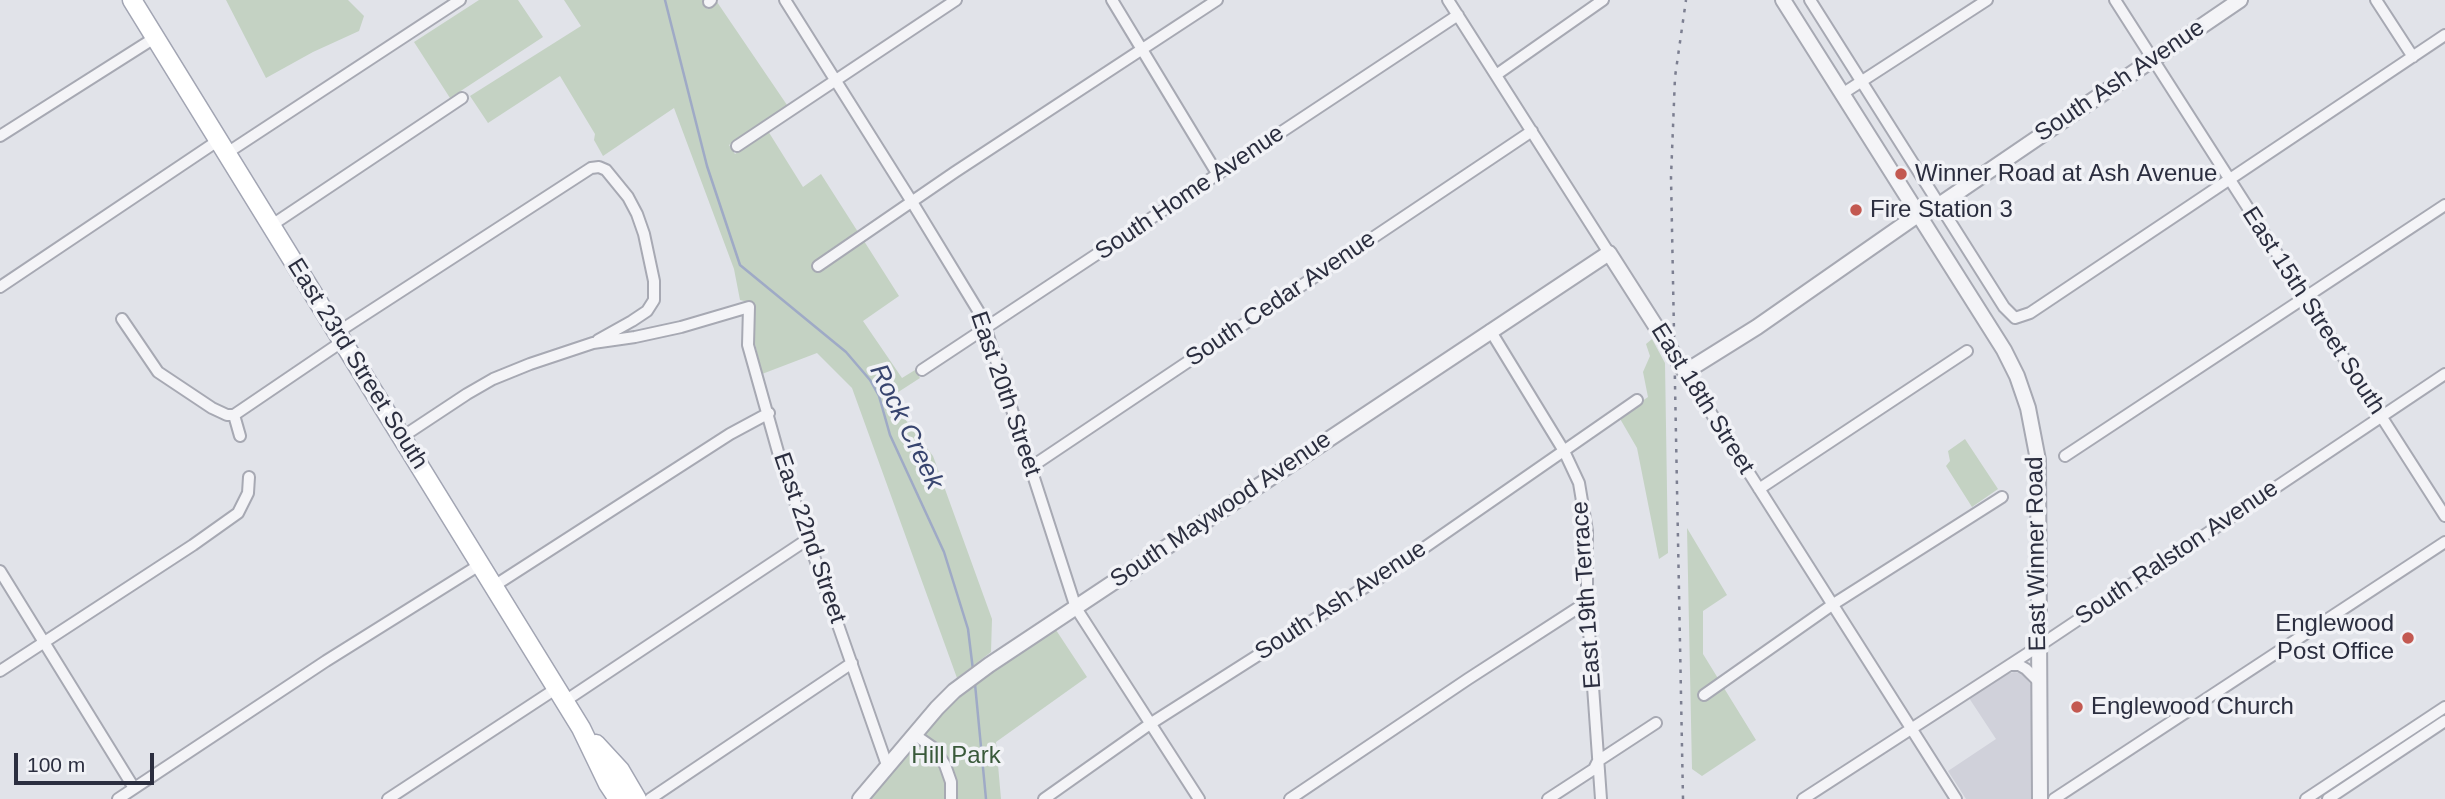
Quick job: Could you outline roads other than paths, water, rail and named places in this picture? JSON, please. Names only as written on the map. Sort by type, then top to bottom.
[{"type":"main road","name":"East 23rd Street South","points":[[132,0],[561,694],[618,799]]},
{"type":"main road","name":"East 23rd Street South","points":[[581,728],[620,770],[637,799]]},
{"type":"street","points":[[0,287],[460,0]]},
{"type":"street","name":"East 20th Street","points":[[785,0],[982,317],[1076,608],[1199,799]]},
{"type":"street","points":[[737,146],[956,0]]},
{"type":"street","points":[[1112,0],[1219,175]]},
{"type":"street","points":[[818,266],[1217,0]]},
{"type":"street","name":"East 18th Street","points":[[1448,0],[1956,799]]},
{"type":"street","points":[[1496,75],[1602,0]]},
{"type":"street","name":"East Winner Road","points":[[1783,0],[2004,351],[2028,408],[2038,460],[2040,799]]},
{"type":"street","points":[[1810,0],[2004,307],[2015,318],[2030,313],[2445,35]]},
{"type":"street","points":[[1842,94],[1987,0]]},
{"type":"street","name":"East 15th Street South","points":[[2115,0],[2445,516]]},
{"type":"street","name":"South Ash Avenue","points":[[1685,372],[1757,327],[1919,214],[1939,205],[2240,0]]},
{"type":"street","points":[[2376,0],[2413,57]]},
{"type":"street","name":"South Home Avenue","points":[[922,370],[1458,15]]},
{"type":"street","points":[[0,136],[156,37]]},
{"type":"street","points":[[272,225],[462,98]]},
{"type":"street","name":"South Cedar Avenue","points":[[1031,467],[1532,131]]},
{"type":"street","points":[[122,319],[158,372],[212,408],[227,415],[234,415],[340,337],[591,168],[606,170],[628,197],[637,214],[647,246],[654,281],[654,300],[647,311],[593,342],[493,379],[402,437]]},
{"type":"street","points":[[2065,456],[2445,205]]},
{"type":"street","name":"South Maywood Avenue","points":[[860,799],[954,691],[989,665],[1609,253]]},
{"type":"street","name":"East 22nd Street","points":[[593,342],[670,330],[749,307],[748,345],[780,459],[887,765]]},
{"type":"street","name":"East 19th Terrace","points":[[1490,330],[1564,451],[1579,483],[1587,531],[1587,602],[1601,799]]},
{"type":"street","points":[[1759,489],[1968,351]]},
{"type":"street","name":"South Ralston Avenue","points":[[1803,799],[2039,646],[2445,374]]},
{"type":"street","name":"South Ash Avenue","points":[[1044,799],[1150,724],[1395,568],[1637,400]]},
{"type":"street","points":[[494,586],[730,434],[769,413]]},
{"type":"street","points":[[234,415],[240,436]]},
{"type":"street","points":[[0,671],[238,513],[248,493],[249,477]]},
{"type":"street","points":[[1704,695],[1832,605],[2002,497]]},
{"type":"street","points":[[388,799],[808,539]]},
{"type":"street","points":[[2054,799],[2445,542]]},
{"type":"street","points":[[118,799],[326,661],[481,564]]},
{"type":"street","points":[[0,571],[134,788]]},
{"type":"street","points":[[1290,799],[1587,602]]},
{"type":"street","points":[[650,799],[852,663]]},
{"type":"street","points":[[2010,665],[2019,665],[2026,669],[2039,682]]},
{"type":"street","points":[[2306,799],[2445,707]]},
{"type":"street","points":[[2328,799],[2445,721]]},
{"type":"street","points":[[1548,799],[1594,769],[1598,761],[1656,723]]},
{"type":"street","points":[[915,735],[934,749],[945,765],[951,782],[951,799]]},
{"type":"waterway","name":"Rock Creek","points":[[665,0],[707,166],[740,265],[846,352],[870,380],[879,396],[890,435],[944,552],[968,629],[973,670]]},
{"type":"waterway","name":"Rock Creek","points":[[975,684],[986,799]]},
{"type":"railway","points":[[1683,799],[1671,177],[1675,77],[1686,0]]},
{"type":"place","name":"Winner Road at Ash Avenue","points":[[1901,174]]},
{"type":"place","name":"Fire Station 3","points":[[1856,210]]},
{"type":"place","name":"Englewood Post Office","points":[[2408,638]]},
{"type":"place","name":"Englewood Church","points":[[2077,707]]},
{"type":"park label","name":"Hill Park","points":[[956,756]]}]
